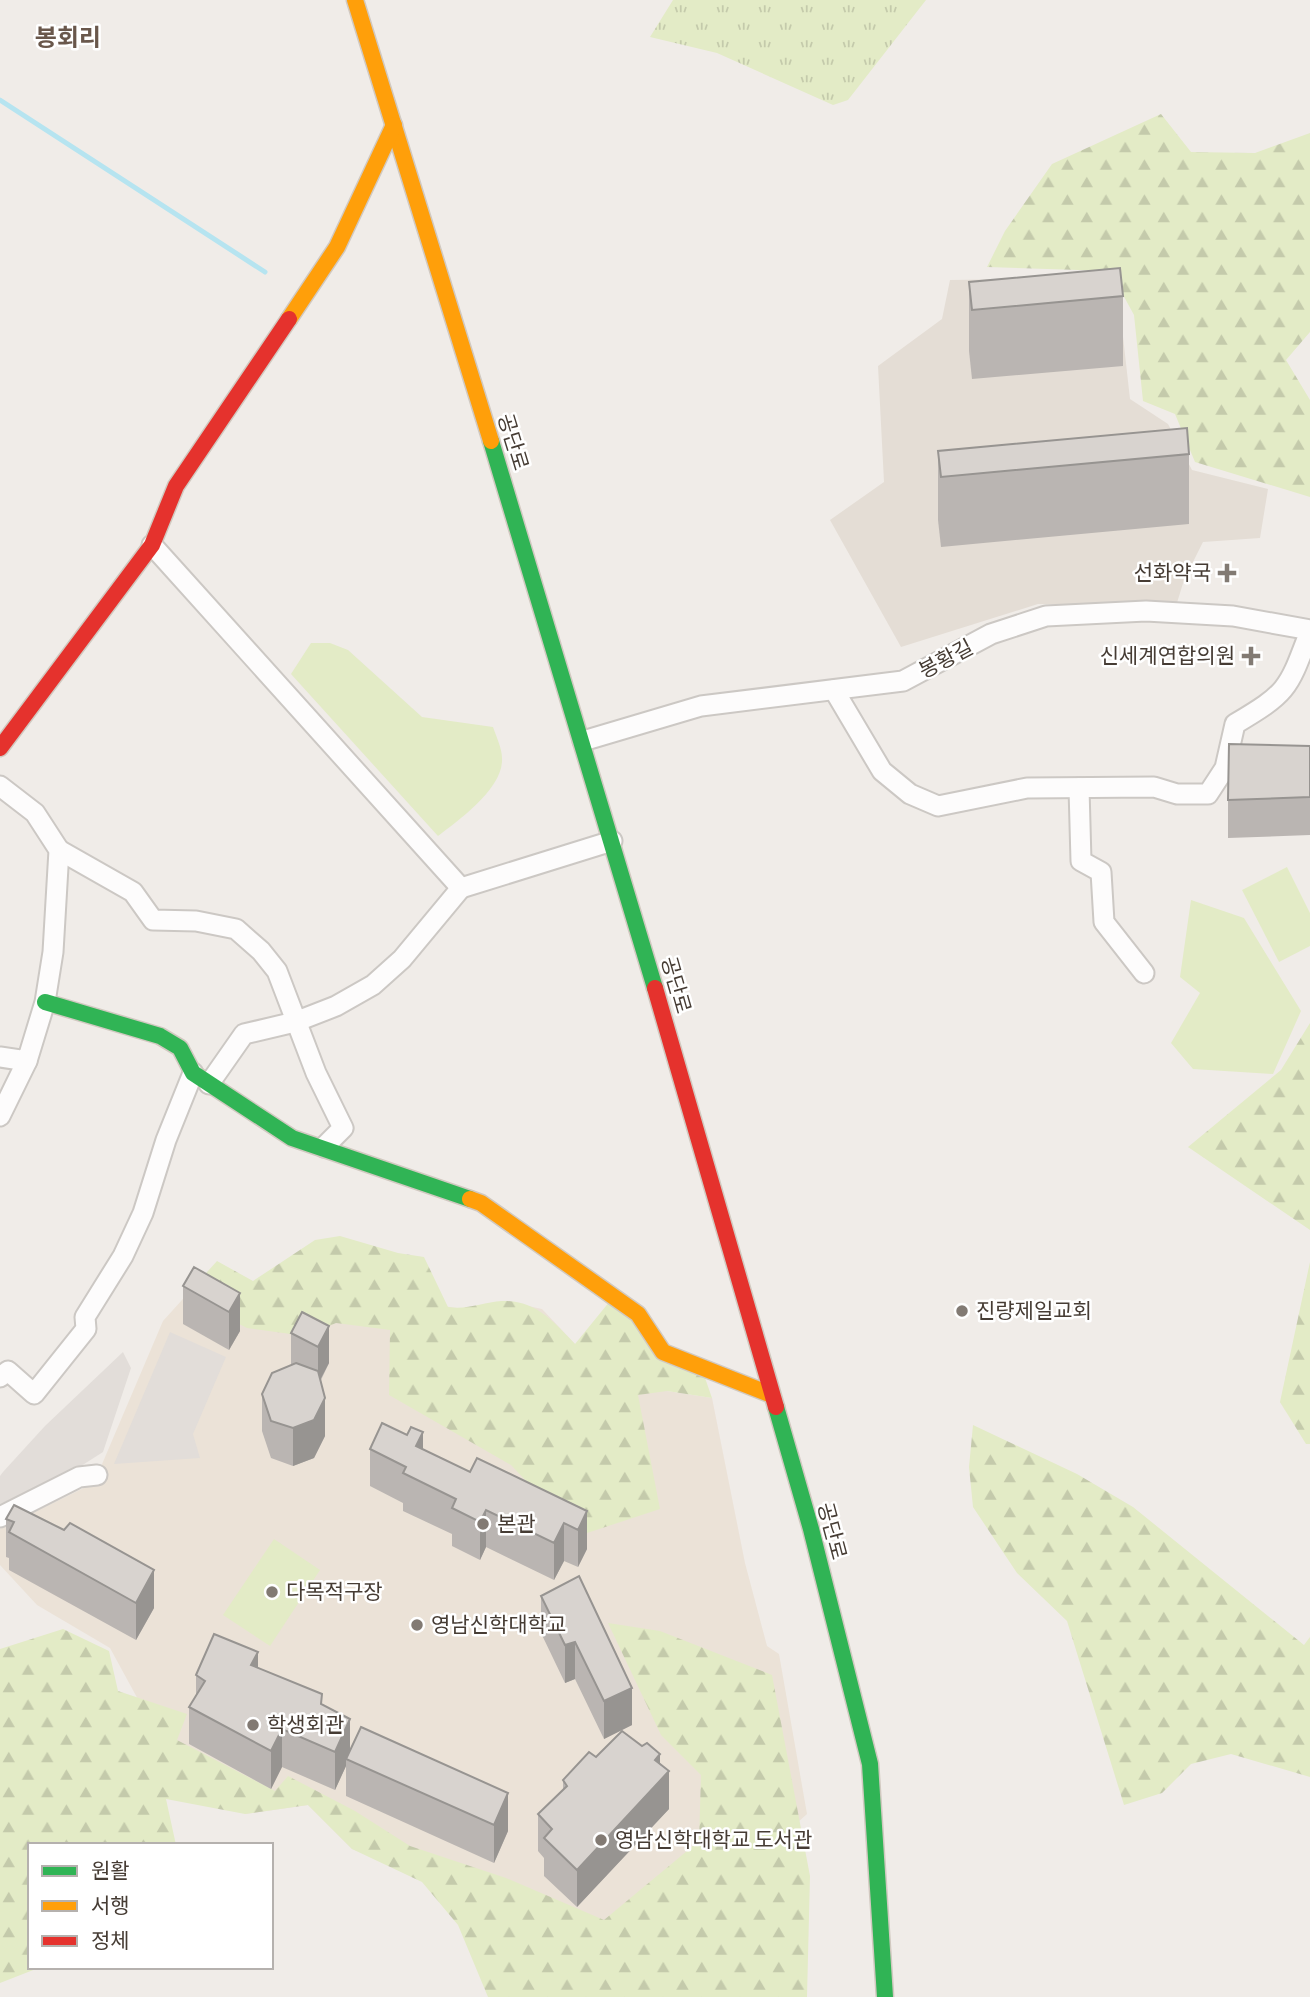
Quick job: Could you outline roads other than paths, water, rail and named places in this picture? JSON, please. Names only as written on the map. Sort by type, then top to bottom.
[{"type":"street","name":"공단로","points":[[355,0],[583,741],[811,1529],[870,1764],[885,1997]]},
{"type":"street","points":[[0,748],[152,545],[176,486],[337,247],[394,125]]},
{"type":"street","points":[[152,545],[461,888]]},
{"type":"street","name":"봉황길","points":[[583,741],[701,706],[903,681],[991,634],[1046,617],[1146,611],[1233,617],[1310,630]]},
{"type":"street","points":[[834,690],[882,771],[910,793],[938,806],[1027,788],[1154,787],[1177,793],[1208,793],[1225,768],[1235,724],[1275,701],[1291,682],[1310,630]]},
{"type":"street","points":[[0,786],[35,813],[59,850],[133,892],[153,920],[196,920],[236,929],[261,951],[277,971],[295,1021],[343,1128],[324,1147]]},
{"type":"street","points":[[1079,788],[1081,861],[1101,872],[1104,922],[1144,973]]},
{"type":"street","points":[[0,1377],[8,1371],[34,1394],[86,1329],[85,1317],[123,1256],[143,1213],[166,1140],[201,1079],[244,1034],[295,1021],[336,1006],[373,985],[402,959],[461,888],[612,841]]},
{"type":"street","points":[[0,1116],[27,1061],[45,1002],[53,952],[59,850]]},
{"type":"street","points":[[45,1002],[160,1037],[180,1048],[201,1079],[292,1138],[481,1203],[638,1314],[663,1352],[772,1395]]},
{"type":"street","points":[[0,1057],[27,1061]]},
{"type":"street","points":[[0,1517],[79,1477],[97,1475]]},
{"type":"waterway","points":[[0,100],[265,272]]},
{"type":"place","name":"선화약국","points":[[1227,573]]},
{"type":"place","name":"신세계연합의원","points":[[1251,656]]},
{"type":"place","name":"진량제일교회","points":[[962,1311]]},
{"type":"place","name":"본관","points":[[483,1524]]},
{"type":"place","name":"다목적구장","points":[[272,1592]]},
{"type":"place","name":"영남신학대학교","points":[[417,1625]]},
{"type":"place","name":"학생회관","points":[[253,1725]]},
{"type":"place","name":"영남신학대학교 도서관","points":[[601,1840]]},
{"type":"district","name":"봉회리","points":[[68,38]]}]
